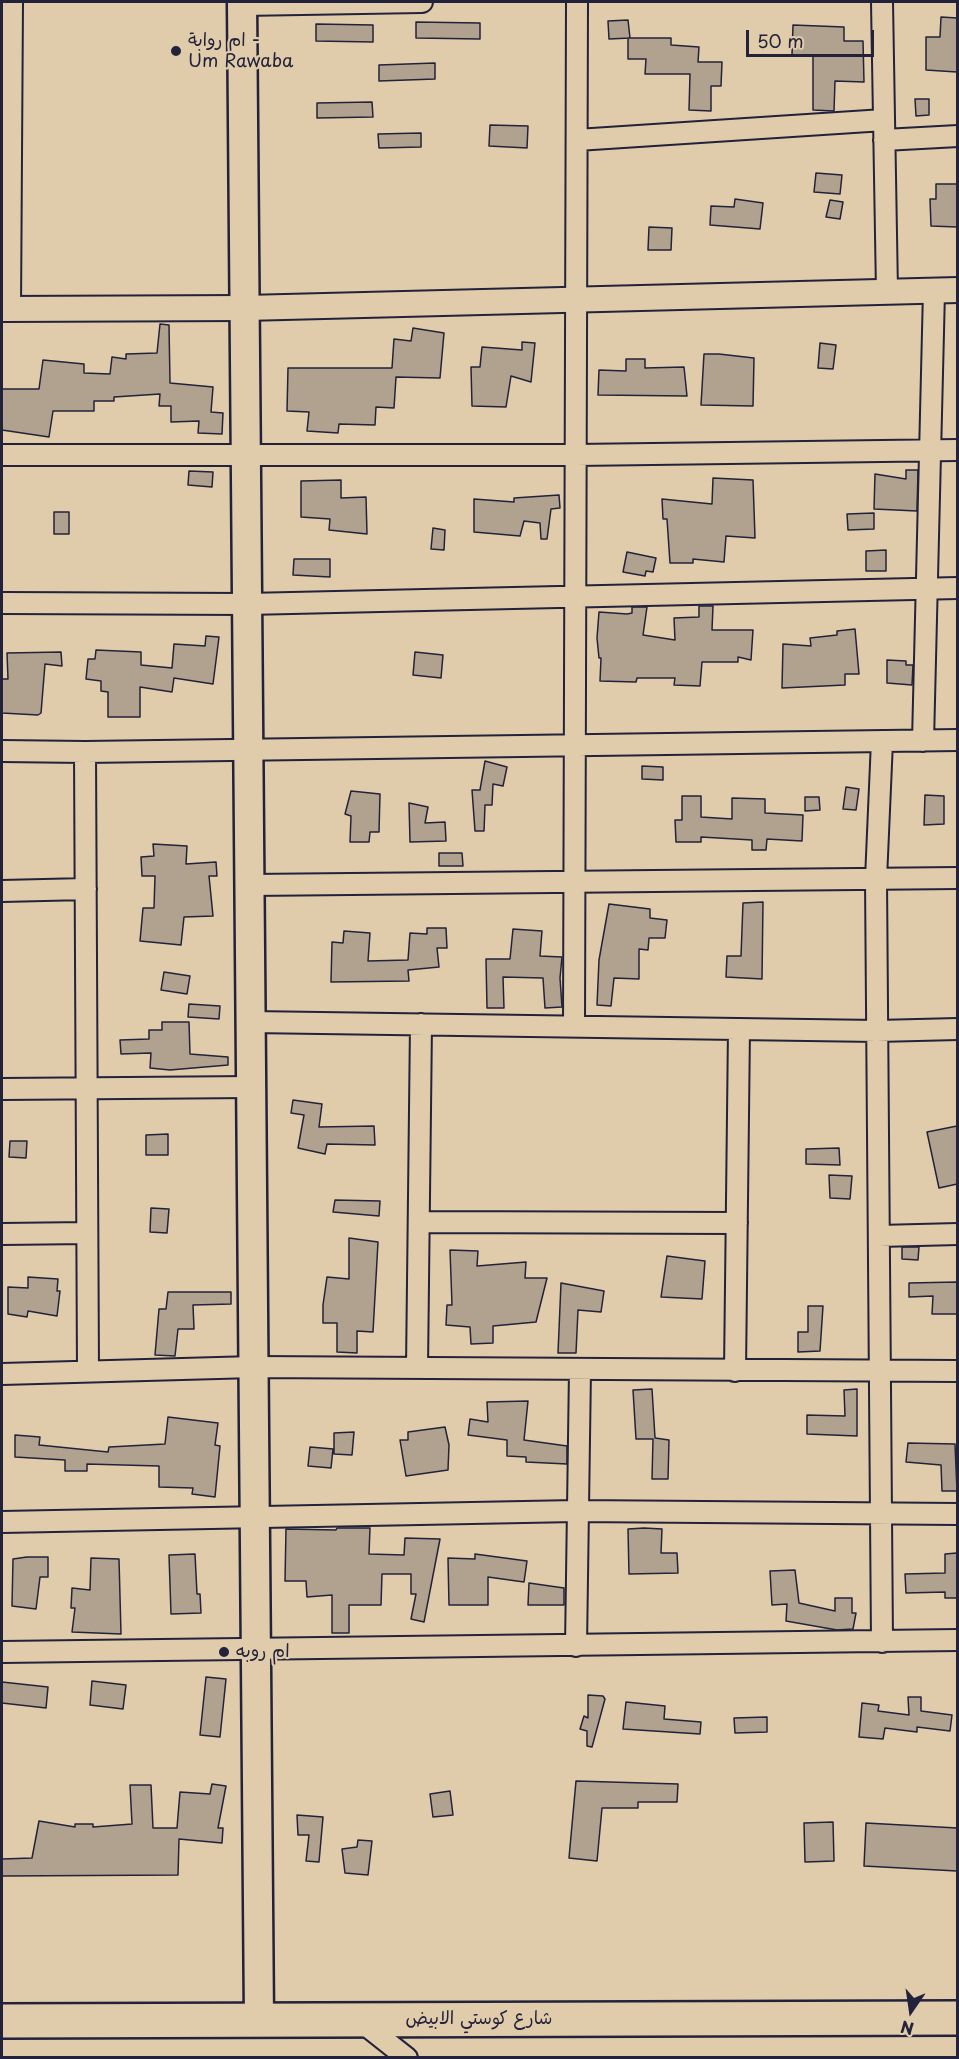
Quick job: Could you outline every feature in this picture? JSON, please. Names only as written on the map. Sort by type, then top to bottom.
[{"type":"highway","name":"شارع كوستي الابيض","points":[[2,2021],[957,2018]]},
{"type":"main road","points":[[242,3],[259,2020]]},
{"type":"street","points":[[12,2],[6,309],[245,308],[946,291],[930,450],[923,741]]},
{"type":"street","points":[[242,3],[422,2]]},
{"type":"street","points":[[574,1026],[577,2]]},
{"type":"street","points":[[882,2],[886,292]]},
{"type":"street","points":[[577,140],[884,120]]},
{"type":"street","points":[[884,141],[957,136]]},
{"type":"street","points":[[2,455],[246,453],[576,455],[957,450]]},
{"type":"street","points":[[2,603],[247,604],[957,588]]},
{"type":"street","points":[[2,751],[85,752],[957,740]]},
{"type":"street","points":[[882,741],[876,879],[882,1642]]},
{"type":"street","points":[[85,752],[88,1371]]},
{"type":"street","points":[[250,885],[957,878]]},
{"type":"street","points":[[2,891],[86,889]]},
{"type":"street","points":[[251,1022],[877,1031],[957,1029]]},
{"type":"street","points":[[417,1368],[421,1024]]},
{"type":"street","points":[[735,1371],[739,1029]]},
{"type":"street","points":[[2,1089],[251,1087]]},
{"type":"street","points":[[419,1222],[737,1223]]},
{"type":"street","points":[[2,1234],[87,1233]]},
{"type":"street","points":[[879,1236],[957,1234]]},
{"type":"street","points":[[2,1374],[254,1367],[957,1371]]},
{"type":"street","points":[[576,1646],[576,1511],[580,1370]]},
{"type":"street","points":[[2,1522],[576,1511],[957,1514]]},
{"type":"street","points":[[2,1652],[957,1640]]},
{"type":"street","points":[[359,2020],[407,2058]]},
{"type":"building","points":[[941,17],[957,18],[957,72],[926,70],[926,37],[940,37]]},
{"type":"building","points":[[628,20],[630,38],[609,39],[608,21]]},
{"type":"building","points":[[416,22],[480,23],[480,39],[416,38]]},
{"type":"building","points":[[316,24],[373,25],[373,42],[316,41]]},
{"type":"building","points":[[793,25],[844,27],[844,41],[863,41],[864,82],[835,81],[834,111],[813,110],[813,56],[792,55]]},
{"type":"building","points":[[628,38],[671,38],[671,45],[699,47],[698,62],[722,62],[721,86],[711,86],[711,111],[689,110],[690,74],[645,74],[646,59],[628,59]]},
{"type":"building","points":[[435,63],[435,79],[379,81],[379,65]]},
{"type":"building","points":[[915,99],[929,99],[929,115],[916,116]]},
{"type":"building","points":[[372,102],[373,117],[317,118],[317,103]]},
{"type":"building","points":[[490,125],[528,126],[527,148],[489,146]]},
{"type":"building","points":[[421,133],[421,147],[379,148],[378,134]]},
{"type":"building","points":[[816,173],[842,175],[840,194],[814,192]]},
{"type":"building","points":[[936,184],[957,184],[957,227],[931,226],[930,199],[936,199]]},
{"type":"building","points":[[735,199],[763,203],[760,229],[710,225],[711,206],[734,207]]},
{"type":"building","points":[[830,200],[843,202],[840,219],[826,217]]},
{"type":"building","points":[[649,227],[672,228],[671,250],[648,250]]},
{"type":"building","points":[[160,324],[169,325],[170,383],[213,387],[211,412],[223,413],[222,434],[198,433],[199,421],[171,422],[171,406],[159,406],[160,394],[114,397],[114,401],[94,401],[94,411],[53,411],[49,437],[2,430],[2,389],[39,389],[43,360],[84,364],[84,373],[110,374],[112,357],[126,359],[126,354],[157,353]]},
{"type":"building","points":[[413,328],[444,333],[440,378],[396,377],[394,408],[376,407],[375,425],[339,424],[338,433],[307,431],[309,412],[287,411],[288,368],[392,368],[394,339],[411,341]]},
{"type":"building","points":[[522,342],[535,343],[531,382],[511,376],[506,407],[472,406],[471,367],[480,367],[482,347],[522,350]]},
{"type":"building","points":[[820,343],[836,345],[833,369],[818,368]]},
{"type":"building","points":[[704,354],[754,358],[753,406],[701,405]]},
{"type":"building","points":[[626,359],[645,359],[645,368],[684,367],[687,396],[598,395],[599,370],[626,371]]},
{"type":"building","points":[[906,470],[918,470],[917,511],[874,509],[875,474],[906,479]]},
{"type":"building","points":[[189,471],[213,472],[212,487],[188,485]]},
{"type":"building","points":[[713,478],[753,480],[755,538],[726,536],[724,562],[693,559],[693,563],[670,563],[667,519],[663,519],[662,499],[712,504]]},
{"type":"building","points":[[341,480],[341,498],[366,497],[367,534],[329,530],[330,519],[301,517],[301,481]]},
{"type":"building","points":[[559,495],[560,508],[551,509],[547,539],[541,539],[540,523],[524,521],[520,536],[474,532],[474,499],[514,502],[514,498]]},
{"type":"building","points":[[54,512],[69,512],[69,534],[54,534]]},
{"type":"building","points":[[874,513],[874,529],[848,530],[847,514]]},
{"type":"building","points":[[433,528],[445,530],[444,550],[431,549]]},
{"type":"building","points":[[886,550],[886,571],[866,571],[866,551]]},
{"type":"building","points":[[627,552],[656,558],[653,572],[646,571],[645,576],[623,572]]},
{"type":"building","points":[[294,559],[330,559],[330,577],[293,575]]},
{"type":"building","points":[[699,606],[713,606],[712,630],[753,630],[751,660],[738,657],[738,662],[702,662],[700,686],[674,685],[675,678],[637,678],[636,682],[600,681],[601,658],[599,658],[597,638],[599,612],[627,614],[632,613],[632,607],[647,607],[643,635],[675,640],[674,618],[699,617]]},
{"type":"building","points":[[855,629],[859,674],[845,674],[845,685],[782,688],[783,644],[811,646],[810,638],[837,635],[837,631]]},
{"type":"building","points":[[206,636],[219,637],[213,684],[174,678],[172,692],[140,687],[140,717],[108,717],[108,692],[101,691],[101,681],[86,679],[88,659],[95,659],[96,650],[141,652],[141,665],[172,668],[174,644],[205,646]]},
{"type":"building","points":[[61,652],[62,666],[45,664],[41,713],[38,715],[2,713],[2,679],[8,679],[7,653]]},
{"type":"building","points":[[415,652],[443,655],[441,678],[413,675]]},
{"type":"building","points":[[887,660],[906,661],[906,665],[913,665],[912,685],[887,683]]},
{"type":"building","points":[[485,761],[507,767],[503,786],[493,784],[492,805],[485,805],[484,831],[475,831],[472,790],[480,790]]},
{"type":"building","points":[[642,766],[663,767],[663,780],[642,779]]},
{"type":"building","points":[[846,787],[859,789],[856,810],[843,809]]},
{"type":"building","points":[[351,791],[380,794],[379,832],[370,832],[369,842],[350,842],[351,816],[345,814]]},
{"type":"building","points":[[925,795],[944,796],[944,824],[924,825]]},
{"type":"building","points":[[682,796],[701,796],[701,817],[732,819],[732,798],[765,799],[765,813],[803,815],[802,841],[767,839],[766,850],[752,850],[752,840],[701,837],[701,842],[676,842],[675,820],[682,820]]},
{"type":"building","points":[[805,797],[819,797],[820,810],[805,811]]},
{"type":"building","points":[[409,803],[428,807],[425,823],[445,822],[446,841],[410,842]]},
{"type":"building","points":[[153,844],[187,846],[186,864],[216,862],[217,876],[209,876],[213,916],[184,917],[181,945],[140,941],[143,908],[154,908],[155,876],[142,876],[141,857],[154,856]]},
{"type":"building","points":[[439,853],[462,853],[463,866],[439,866]]},
{"type":"building","points":[[763,902],[762,979],[726,977],[727,956],[741,956],[743,903]]},
{"type":"building","points":[[609,904],[650,909],[650,918],[667,920],[665,938],[649,938],[648,950],[639,949],[639,979],[614,978],[611,1006],[597,1005],[599,960]]},
{"type":"building","points":[[427,928],[446,928],[447,948],[437,948],[439,967],[408,970],[409,981],[331,982],[332,942],[343,943],[344,931],[370,933],[368,961],[408,960],[410,933],[427,934]]},
{"type":"building","points":[[513,929],[542,931],[540,956],[562,957],[560,978],[562,1007],[545,1008],[543,978],[503,977],[504,1008],[487,1008],[486,959],[510,959]]},
{"type":"building","points":[[164,972],[190,976],[187,994],[161,990]]},
{"type":"building","points":[[189,1004],[220,1006],[219,1019],[188,1017]]},
{"type":"building","points":[[162,1022],[189,1022],[190,1054],[228,1057],[228,1065],[170,1070],[150,1068],[151,1053],[121,1054],[120,1040],[149,1039],[149,1030],[162,1030]]},
{"type":"building","points":[[293,1100],[322,1104],[319,1127],[374,1126],[375,1145],[327,1144],[325,1154],[298,1148],[304,1115],[291,1113]]},
{"type":"building","points":[[957,1126],[957,1184],[939,1188],[927,1132]]},
{"type":"building","points":[[168,1134],[168,1155],[146,1155],[146,1135]]},
{"type":"building","points":[[10,1141],[27,1141],[26,1158],[9,1157]]},
{"type":"building","points":[[839,1148],[840,1165],[806,1164],[806,1149]]},
{"type":"building","points":[[829,1175],[852,1176],[850,1199],[830,1198]]},
{"type":"building","points":[[335,1200],[380,1201],[379,1216],[333,1212]]},
{"type":"building","points":[[151,1208],[169,1209],[167,1233],[150,1232]]},
{"type":"building","points":[[349,1238],[378,1242],[373,1332],[357,1331],[357,1353],[337,1352],[337,1323],[323,1323],[327,1277],[349,1279]]},
{"type":"building","points":[[902,1247],[919,1247],[918,1260],[902,1259]]},
{"type":"building","points":[[450,1250],[478,1251],[477,1266],[526,1262],[525,1278],[547,1278],[536,1322],[493,1326],[493,1343],[471,1344],[470,1327],[446,1325],[447,1305],[452,1305]]},
{"type":"building","points":[[667,1256],[705,1261],[702,1299],[661,1297]]},
{"type":"building","points":[[28,1277],[58,1279],[57,1291],[60,1291],[57,1316],[28,1311],[27,1317],[8,1314],[8,1287],[28,1288]]},
{"type":"building","points":[[957,1282],[957,1314],[932,1314],[933,1296],[909,1297],[909,1283]]},
{"type":"building","points":[[561,1283],[604,1291],[601,1312],[578,1310],[576,1353],[558,1353]]},
{"type":"building","points":[[168,1292],[231,1292],[231,1304],[193,1305],[194,1329],[178,1329],[175,1356],[155,1355],[159,1309],[166,1309]]},
{"type":"building","points":[[808,1306],[823,1306],[820,1351],[798,1352],[798,1332],[808,1332]]},
{"type":"building","points":[[652,1389],[655,1438],[669,1440],[668,1479],[652,1479],[653,1439],[636,1439],[633,1390]]},
{"type":"building","points":[[857,1389],[857,1436],[807,1434],[807,1415],[845,1416],[844,1390]]},
{"type":"building","points":[[528,1401],[524,1440],[567,1446],[567,1464],[526,1462],[526,1457],[507,1456],[507,1440],[468,1435],[470,1419],[488,1422],[487,1402]]},
{"type":"building","points":[[168,1417],[218,1423],[215,1445],[220,1446],[215,1497],[192,1494],[193,1488],[159,1487],[159,1466],[87,1464],[87,1471],[65,1471],[65,1460],[15,1457],[15,1435],[40,1437],[39,1445],[108,1452],[109,1447],[165,1444]]},
{"type":"building","points":[[445,1427],[449,1445],[448,1470],[406,1476],[400,1440],[408,1440],[408,1432]]},
{"type":"building","points":[[354,1432],[352,1455],[334,1454],[334,1433]]},
{"type":"building","points":[[908,1443],[955,1444],[957,1491],[942,1491],[941,1465],[906,1462]]},
{"type":"building","points":[[310,1447],[333,1449],[331,1468],[308,1466]]},
{"type":"building","points":[[337,1528],[370,1528],[369,1554],[404,1555],[405,1538],[440,1539],[424,1622],[411,1619],[416,1594],[411,1594],[411,1574],[382,1574],[381,1605],[349,1605],[349,1633],[332,1633],[332,1595],[307,1597],[306,1581],[285,1581],[286,1529],[336,1530]]},
{"type":"building","points":[[628,1529],[662,1529],[661,1553],[677,1553],[678,1573],[629,1574]]},
{"type":"building","points":[[957,1553],[957,1598],[945,1598],[945,1592],[906,1593],[905,1574],[945,1573],[945,1554]]},
{"type":"building","points":[[195,1554],[197,1594],[200,1594],[201,1613],[171,1614],[169,1555]]},
{"type":"building","points":[[475,1554],[527,1561],[524,1582],[488,1577],[488,1605],[449,1605],[448,1558],[475,1559]]},
{"type":"building","points":[[48,1557],[48,1577],[40,1577],[36,1609],[12,1606],[13,1559]]},
{"type":"building","points":[[91,1558],[119,1559],[121,1634],[72,1632],[75,1608],[71,1608],[72,1588],[90,1590]]},
{"type":"building","points":[[795,1570],[799,1603],[835,1611],[835,1598],[852,1598],[852,1613],[856,1613],[853,1629],[837,1630],[786,1621],[787,1604],[772,1605],[770,1571]]},
{"type":"building","points":[[529,1583],[564,1588],[564,1605],[528,1605]]},
{"type":"building","points":[[206,1677],[226,1679],[220,1737],[200,1735]]},
{"type":"building","points":[[92,1681],[126,1685],[123,1709],[90,1705]]},
{"type":"building","points":[[2,1682],[48,1687],[46,1708],[2,1703]]},
{"type":"building","points":[[588,1695],[603,1696],[605,1699],[592,1747],[587,1746],[587,1731],[580,1729],[584,1716],[588,1718]]},
{"type":"building","points":[[908,1697],[921,1697],[921,1711],[952,1715],[950,1731],[917,1727],[917,1732],[885,1728],[883,1739],[859,1737],[862,1703],[879,1705],[878,1711],[909,1715]]},
{"type":"building","points":[[626,1702],[665,1706],[664,1719],[701,1722],[700,1734],[623,1729]]},
{"type":"building","points":[[767,1717],[767,1732],[735,1733],[734,1718]]},
{"type":"building","points":[[576,1781],[678,1784],[677,1802],[638,1802],[638,1808],[602,1808],[597,1861],[569,1858]]},
{"type":"building","points":[[212,1784],[226,1786],[218,1828],[223,1828],[222,1843],[179,1839],[178,1875],[2,1876],[2,1859],[32,1858],[39,1821],[75,1827],[75,1824],[93,1824],[93,1827],[132,1824],[130,1785],[151,1785],[153,1828],[177,1828],[180,1792],[210,1794]]},
{"type":"building","points":[[450,1791],[453,1815],[433,1817],[430,1794]]},
{"type":"building","points":[[297,1815],[323,1817],[319,1862],[306,1861],[309,1835],[298,1835]]},
{"type":"building","points":[[833,1822],[834,1861],[805,1862],[804,1823]]},
{"type":"building","points":[[866,1823],[957,1828],[957,1871],[864,1866]]},
{"type":"building","points":[[358,1840],[372,1841],[368,1875],[345,1873],[342,1849],[357,1847]]},
{"type":"place","name":"ام روابة - Um Rawaba","points":[[176,51]]},
{"type":"place","name":"ام روبه","points":[[224,1652]]}]
